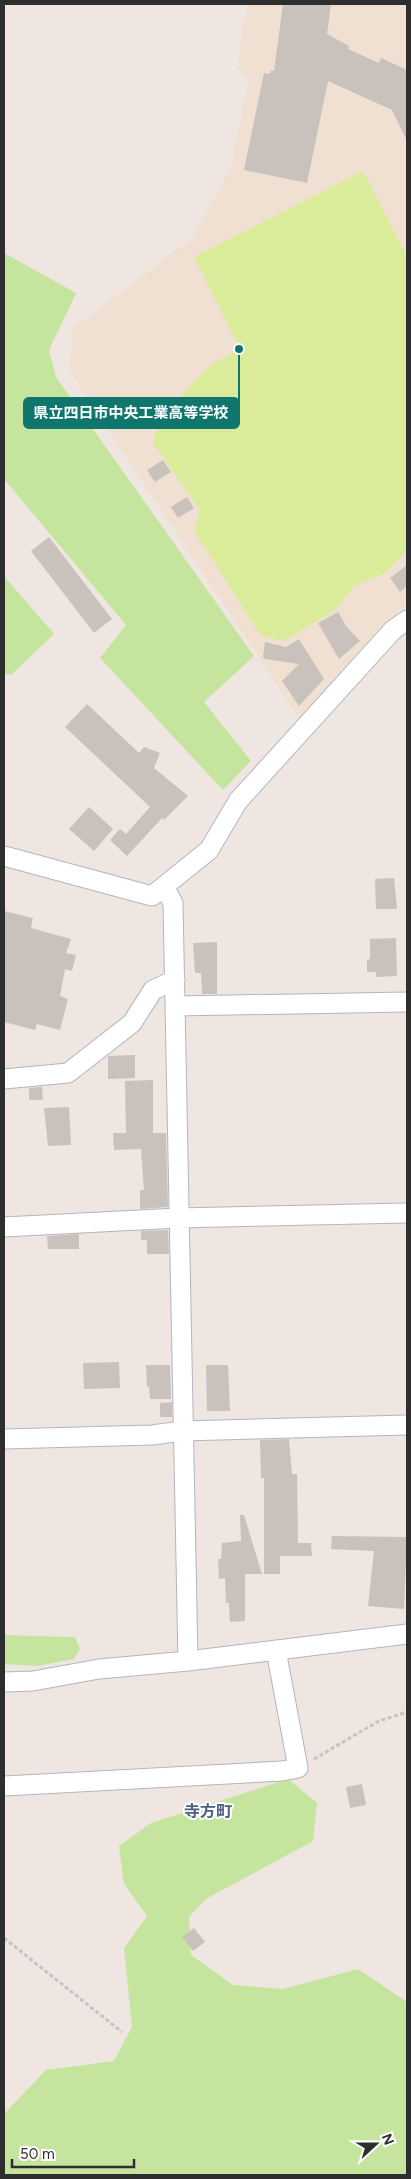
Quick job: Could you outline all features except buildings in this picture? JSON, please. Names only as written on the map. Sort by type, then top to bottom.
[{"type":"street","points":[[4,856],[152,896],[209,850],[238,801],[393,630],[407,620]]},
{"type":"street","points":[[164,886],[174,902],[178,1218],[188,1662]]},
{"type":"street","points":[[4,1079],[68,1073],[132,1023],[153,990],[175,980]]},
{"type":"street","points":[[176,1006],[407,1002]]},
{"type":"street","points":[[4,1228],[178,1218],[407,1213]]},
{"type":"street","points":[[4,1439],[152,1435],[182,1431],[407,1425]]},
{"type":"street","points":[[4,1682],[33,1681],[98,1669],[188,1662],[407,1634]]},
{"type":"street","points":[[4,1786],[272,1772],[298,1768],[276,1650]]},
{"type":"path","points":[[298,1768],[379,1720],[407,1712]]},
{"type":"path","points":[[4,1938],[122,2032]]},
{"type":"shaded area","points":[[249,4],[407,4],[407,602],[300,720],[69,370],[73,328],[192,238],[231,167],[249,78],[237,68],[244,20]]},
{"type":"green space","points":[[363,171],[407,257],[407,550],[385,573],[354,586],[336,609],[284,641],[261,636],[194,530],[200,510],[153,443],[161,416],[210,366],[240,348],[194,257]]},
{"type":"green space","points":[[4,253],[76,293],[49,350],[56,377],[254,656],[204,702],[251,761],[223,790],[100,658],[126,625],[4,479]]},
{"type":"green space","points":[[4,576],[54,634],[11,675],[4,673]]},
{"type":"green space","points":[[4,1635],[75,1637],[80,1649],[74,1659],[37,1666],[4,1664]]},
{"type":"green space","points":[[288,1779],[317,1803],[313,1841],[206,1899],[189,1917],[191,1955],[233,1985],[283,1989],[358,1969],[407,2002],[407,2175],[4,2175],[4,2114],[46,2070],[114,2061],[132,2027],[124,1948],[147,1916],[124,1884],[119,1846],[151,1823]]},
{"type":"place","name":"県立四日市中央工業高等学校","points":[[239,349]]},
{"type":"district","name":"寺方町","points":[[208,1811]]}]
